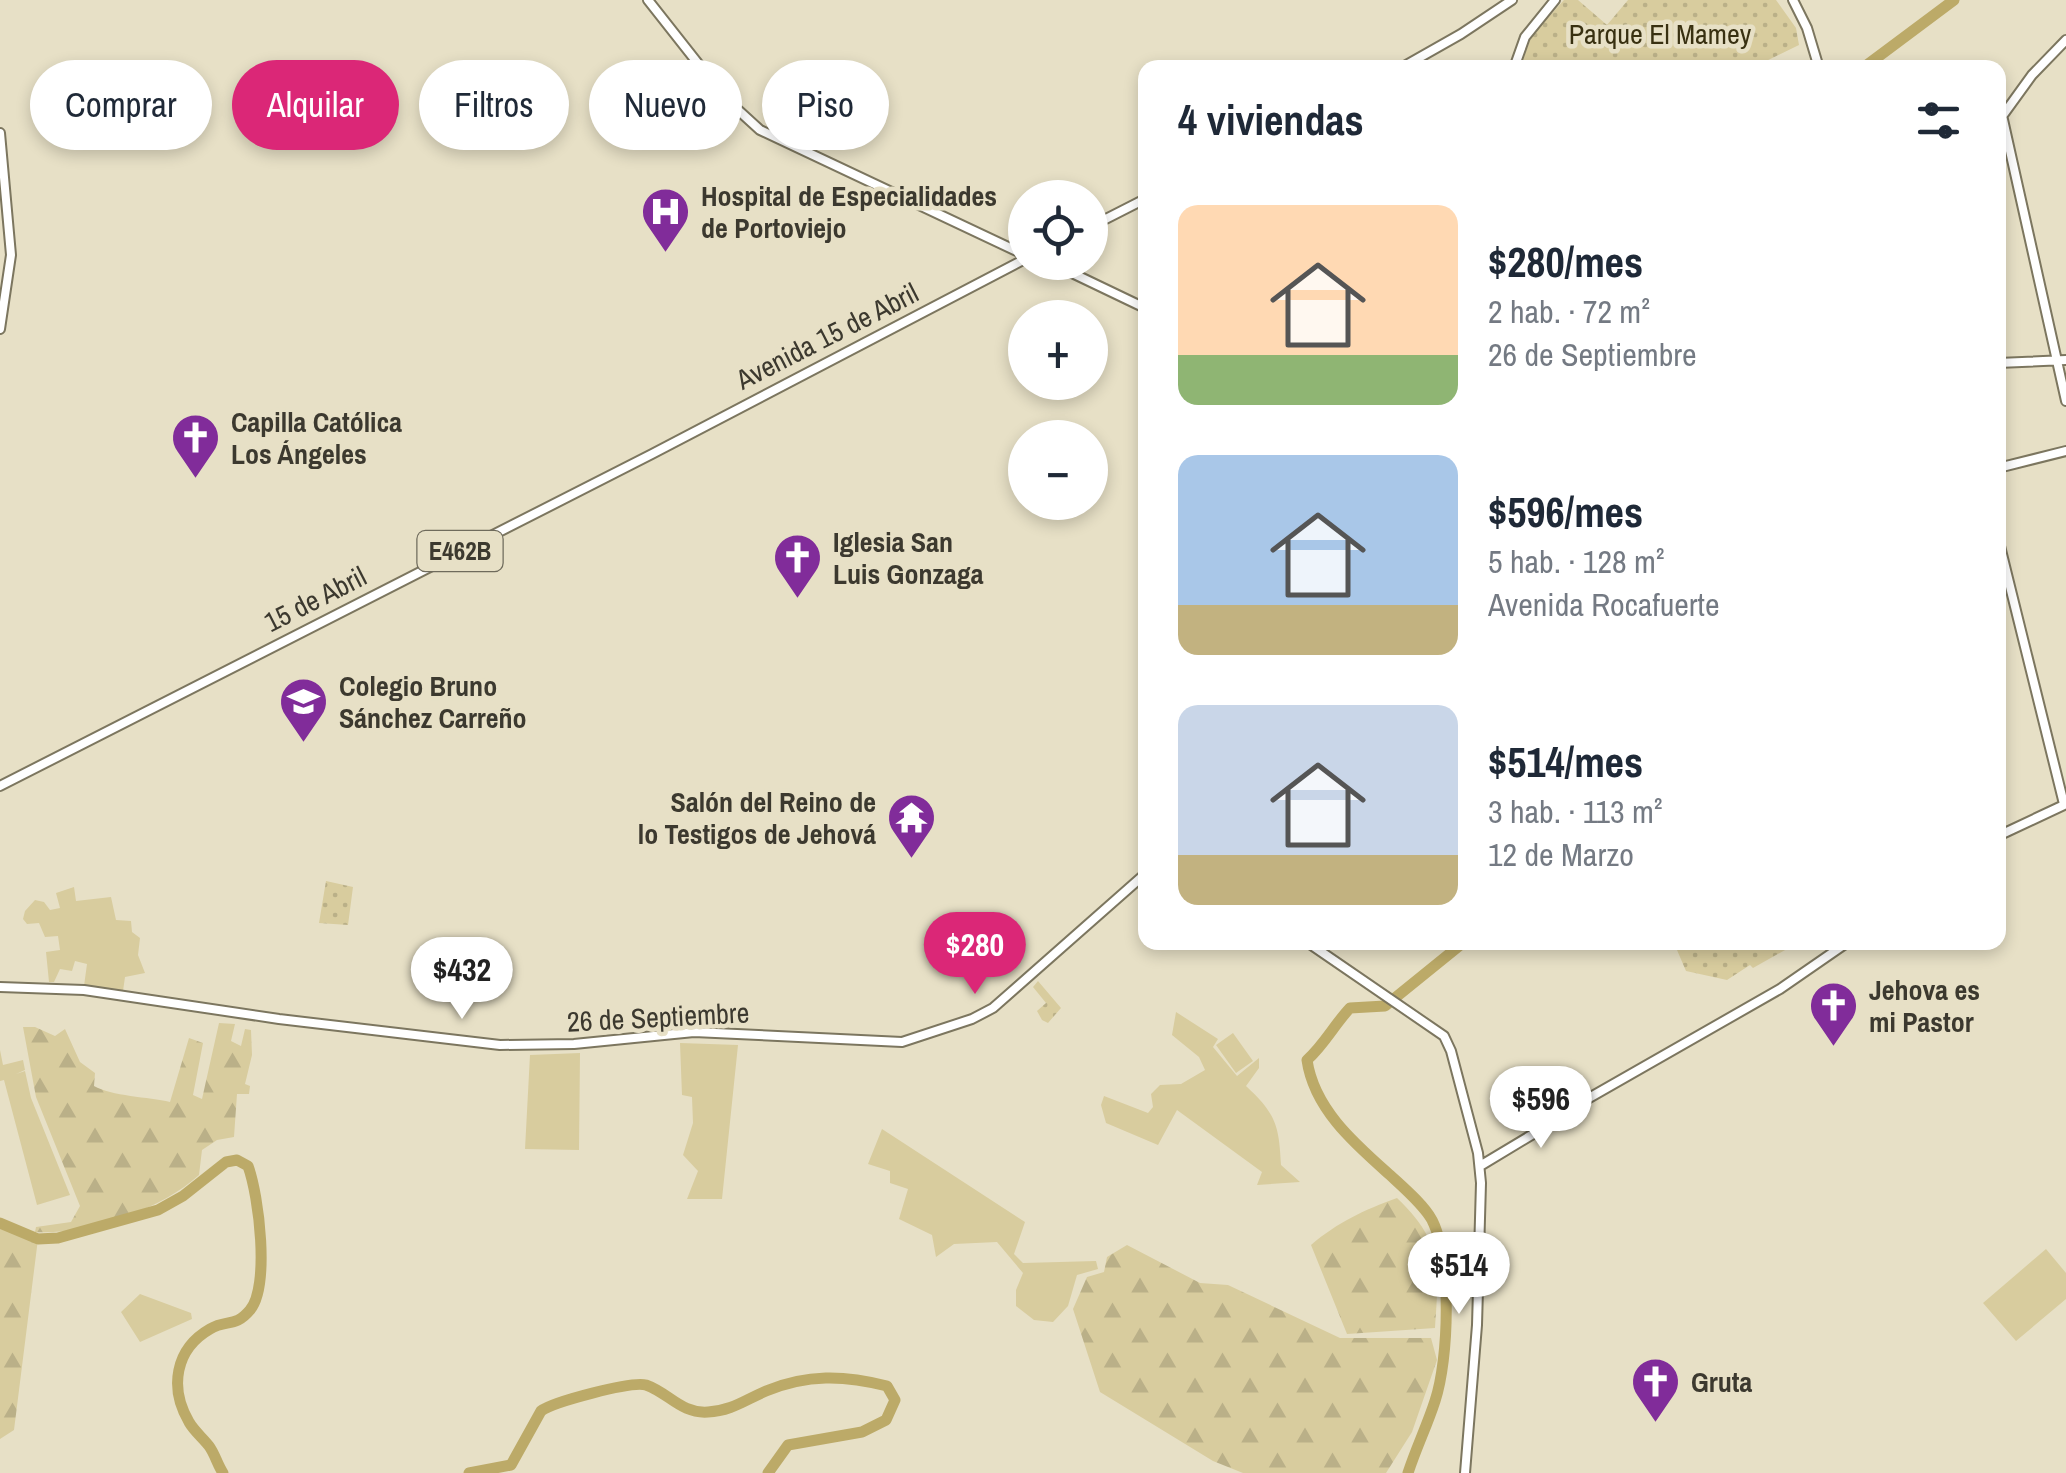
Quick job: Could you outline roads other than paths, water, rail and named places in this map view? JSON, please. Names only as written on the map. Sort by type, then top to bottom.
[{"type":"street","points":[[648,0],[726,99],[760,130],[1008,249]]},
{"type":"street","points":[[1414,60],[1512,0]]},
{"type":"street","points":[[1517,60],[1525,37],[1556,0]]},
{"type":"street","points":[[1792,0],[1817,60]]},
{"type":"street","points":[[2006,110],[2066,40]]},
{"type":"street","points":[[0,133],[11,254],[0,329]]},
{"type":"street","points":[[2006,142],[2061,361],[2066,401]]},
{"type":"street","points":[[1108,218],[1138,203]]},
{"type":"street","name":"Avenida 15 de Abril","points":[[652,454],[1008,266]]},
{"type":"street","points":[[1087,280],[1138,305]]},
{"type":"street","points":[[2006,363],[2061,361]]},
{"type":"street","points":[[2006,466],[2066,451]]},
{"type":"street","name":"15 de Abril","points":[[0,786],[652,454]]},
{"type":"street","points":[[2006,570],[2065,804],[2006,832]]},
{"type":"street","name":"26 de Septiembre","points":[[0,987],[84,990],[279,1019],[495,1044],[574,1044],[694,1032],[902,1042],[993,1008],[1138,880]]},
{"type":"street","points":[[1319,950],[1444,1036],[1450,1046],[1480,1164],[1477,1325],[1465,1473]]},
{"type":"street","points":[[1480,1164],[1780,989],[1836,950]]},
{"type":"waterway","points":[[1874,60],[1954,0]]},
{"type":"waterway","points":[[1408,1473],[1435,1401],[1443,1361],[1445,1284],[1438,1238],[1424,1208],[1350,1138],[1327,1110],[1307,1060],[1350,1008],[1385,1006],[1454,950]]},
{"type":"waterway","points":[[0,1223],[38,1239],[58,1238],[158,1210],[226,1162],[237,1160],[248,1166],[261,1240],[256,1298],[240,1319],[216,1326],[198,1337],[179,1370],[183,1409],[223,1473]]},
{"type":"waterway","points":[[469,1473],[511,1465],[541,1411],[609,1389],[646,1385],[690,1410],[708,1412],[731,1407],[781,1385],[811,1379],[841,1378],[887,1386],[895,1400],[886,1420],[862,1432],[788,1445],[768,1473]]},
{"type":"place","name":"Hospital de Especialidades de Portoviejo","points":[[666,254]]},
{"type":"place","name":"Capilla Católica Los Ángeles","points":[[196,480]]},
{"type":"place","name":"Iglesia San Luis Gonzaga","points":[[798,600]]},
{"type":"place","name":"Colegio Bruno Sánchez Carreño","points":[[304,744]]},
{"type":"place","name":"Salón del Reino de lo Testigos de Jehová","points":[[911,860]]},
{"type":"place","name":"Jehova es mi Pastor","points":[[1834,1048]]},
{"type":"place","name":"Gruta","points":[[1656,1424]]},
{"type":"park label","name":"Parque El Mamey","points":[[1660,34]]}]
